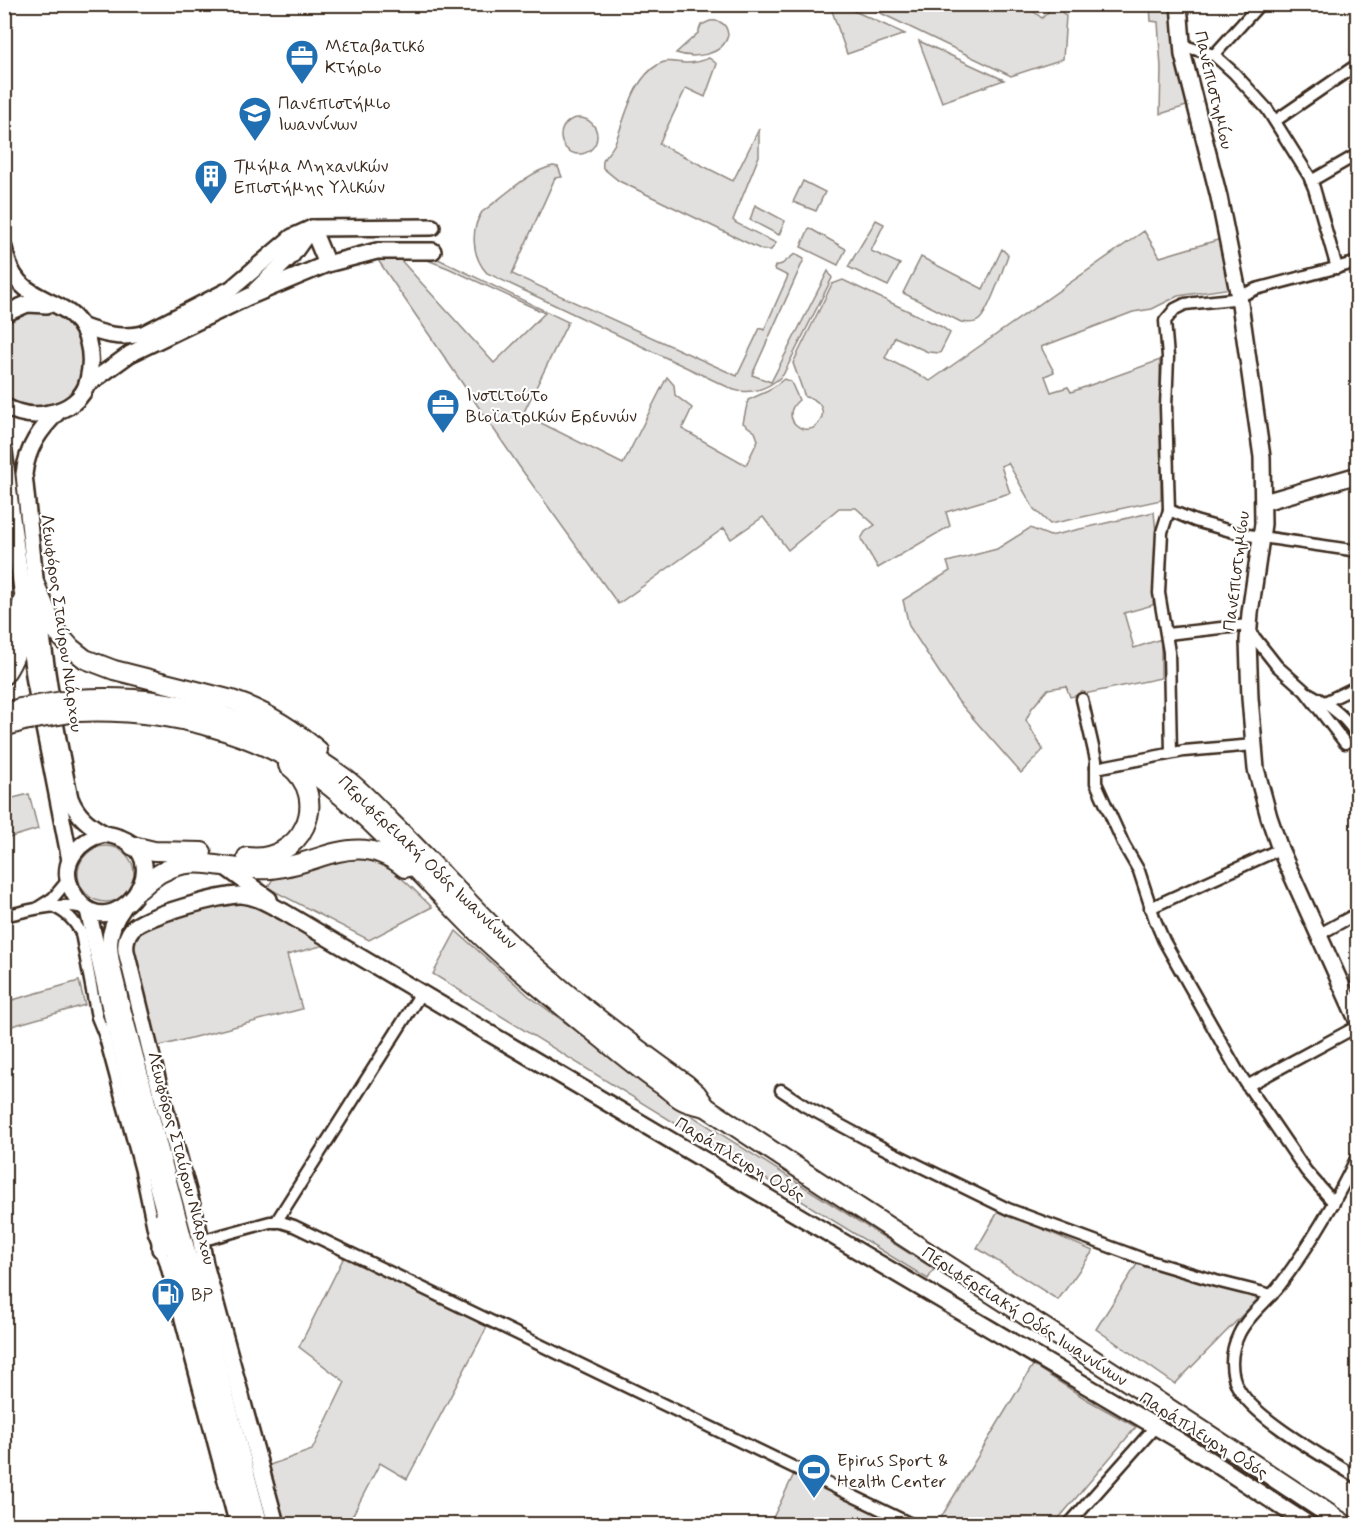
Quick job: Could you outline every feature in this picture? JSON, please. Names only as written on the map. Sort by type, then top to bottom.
[{"type":"highway","points":[[34,582],[54,629],[71,648],[85,659],[114,670],[251,706],[297,732],[328,758],[346,779]]},
{"type":"highway","points":[[4,675],[13,661],[18,646],[19,614],[23,600]]},
{"type":"highway","name":"Περιφερειακή Οδός Ιωαννίνων","points":[[4,727],[16,714],[76,705],[102,697],[179,703],[218,713],[270,732],[301,749],[346,779],[401,831],[509,942],[610,1028],[686,1084],[706,1107]]},
{"type":"highway","name":"Περιφερειακή Οδός Ιωαννίνων","points":[[76,705],[113,712],[177,719],[223,731],[268,748],[306,769],[331,786],[369,820],[481,936],[596,1034],[685,1102],[706,1107],[886,1227],[1240,1454],[1344,1524]]},
{"type":"highway","points":[[133,846],[154,851],[202,852],[253,858],[268,857],[288,848],[300,836],[306,822],[309,808],[307,792],[303,781],[295,771],[268,748]]},
{"type":"highway","points":[[140,889],[161,871],[176,865],[188,863],[258,869],[276,868],[344,849],[363,849],[391,857],[417,878],[436,889]]},
{"type":"street","name":"Πανεπιστημίου","points":[[1179,4],[1181,45],[1219,197],[1239,297],[1259,430],[1264,502],[1248,629],[1254,745],[1261,789],[1280,849],[1358,1024]]},
{"type":"street","points":[[1214,55],[1260,4]]},
{"type":"street","points":[[1181,45],[1214,55],[1241,80],[1275,121],[1311,181],[1337,268]]},
{"type":"street","points":[[1275,121],[1358,64]]},
{"type":"street","points":[[1311,181],[1358,154]]},
{"type":"street","points":[[81,326],[114,337],[143,334],[231,289],[292,237],[312,228],[432,227]]},
{"type":"street","points":[[312,228],[327,264]]},
{"type":"street","points":[[248,297],[292,255],[312,228]]},
{"type":"street","points":[[4,248],[11,271],[18,281],[30,292],[68,312],[81,326],[90,348],[87,385]]},
{"type":"street","points":[[248,297],[327,264],[377,252],[434,251]]},
{"type":"street","points":[[1171,753],[1170,672],[1167,634],[1161,616],[1159,584],[1162,531],[1169,510],[1166,407],[1168,357],[1165,321],[1172,311],[1185,304],[1230,300],[1256,289],[1358,262]]},
{"type":"street","name":"Λεωφόρος Σταύρου Νιάρχου","points":[[105,834],[84,820],[70,798],[46,665],[34,582],[24,474],[25,463],[41,429],[59,411],[76,401],[87,385],[130,354],[248,297]]},
{"type":"street","points":[[4,314],[27,304],[56,306]]},
{"type":"street","points":[[4,406],[19,413],[32,415],[59,411]]},
{"type":"street","name":"Λεωφόρος Σταύρου Νιάρχου","points":[[4,451],[9,527],[44,730],[70,860]]},
{"type":"street","points":[[1264,502],[1358,475]]},
{"type":"street","points":[[1169,510],[1208,525],[1241,534],[1358,551]]},
{"type":"street","points":[[1167,634],[1248,629],[1277,666],[1305,691],[1345,743]]},
{"type":"street","points":[[1325,702],[1358,686]]},
{"type":"street","points":[[1305,691],[1325,702],[1352,728],[1358,738]]},
{"type":"street","points":[[1082,699],[1098,789],[1139,871],[1150,908],[1173,958],[1247,1086],[1306,1171],[1334,1203]]},
{"type":"street","points":[[1096,768],[1171,753],[1254,745]]},
{"type":"street","points":[[4,916],[73,905],[88,910],[105,913],[123,908],[140,889],[144,871],[142,859],[133,846],[115,836],[105,834],[90,838],[80,845],[70,860],[68,880],[74,895],[88,910]]},
{"type":"street","points":[[1150,908],[1280,849]]},
{"type":"street","points":[[225,867],[267,898],[277,909]]},
{"type":"street","points":[[27,911],[47,902],[68,880]]},
{"type":"street","name":"Παράπλευρη Οδός","points":[[200,1241],[126,955],[127,937],[136,925],[149,918],[232,895],[253,897],[421,993],[1155,1427],[1308,1524]]},
{"type":"street","points":[[54,907],[66,913],[81,933],[97,1017],[104,1034],[141,1171],[156,1240],[167,1271],[235,1524]]},
{"type":"street","name":"Λεωφόρος Σταύρου Νιάρχου","points":[[123,908],[111,926],[109,944],[128,1029],[262,1524]]},
{"type":"street","name":"Λεωφόρος Σταύρου Νιάρχου","points":[[88,910],[106,994],[247,1524]]},
{"type":"street","points":[[1318,935],[1358,913]]},
{"type":"street","points":[[276,1222],[421,993]]},
{"type":"street","points":[[104,1034],[102,1010],[106,994]]},
{"type":"street","points":[[1247,1086],[1358,1024]]},
{"type":"street","points":[[781,1090],[805,1106],[881,1147],[1025,1216],[1146,1260],[1272,1295]]},
{"type":"street","points":[[1358,1155],[1311,1242],[1272,1295],[1242,1328],[1236,1341],[1232,1366],[1236,1383],[1249,1402],[1267,1419],[1358,1478]]},
{"type":"street","points":[[160,1249],[162,1206]]},
{"type":"street","points":[[182,1231],[194,1240],[200,1241],[276,1222],[290,1224],[911,1524]]},
{"type":"street","points":[[200,1241],[276,1524]]},
{"type":"street","points":[[1069,1524],[1155,1427]]},
{"type":"street","points":[[256,1449],[254,1466],[265,1515],[262,1524]]},
{"type":"shaded area","points":[[830,5],[841,5],[905,34],[847,54]]},
{"type":"shaded area","points":[[864,5],[1025,5],[1042,18],[1055,5],[1066,16],[1063,59],[1011,76]]},
{"type":"shaded area","points":[[1150,5],[1174,5],[1175,53],[1190,105],[1160,114],[1161,68],[1158,22],[1151,21]]},
{"type":"shaded area","points":[[710,21],[720,22],[726,28],[728,35],[720,48],[707,54],[691,56],[676,53],[698,33],[701,25]]},
{"type":"shaded area","points":[[919,41],[1004,80],[942,102]]},
{"type":"shaded area","points":[[709,58],[717,64],[705,97],[686,88],[659,144],[733,181],[759,129],[759,156],[733,220],[776,243],[771,250],[762,250],[619,181],[603,168],[604,158],[614,145],[630,101],[650,71],[666,62],[689,63]]},
{"type":"shaded area","points":[[579,118],[592,123],[597,136],[592,149],[579,154],[566,149],[561,136],[566,123]]},
{"type":"shaded area","points":[[553,166],[558,167],[562,177],[555,178],[512,274],[737,376],[760,328],[764,330],[788,276],[774,269],[775,266],[782,264],[795,254],[804,259],[752,375],[771,382],[828,271],[832,278],[783,375],[772,384],[754,391],[734,390],[487,273],[478,259],[474,243],[478,219],[482,212],[535,173]]},
{"type":"shaded area","points":[[803,181],[825,192],[816,211],[793,202]]},
{"type":"shaded area","points":[[755,205],[785,221],[779,235],[750,220]]},
{"type":"shaded area","points":[[876,220],[884,224],[871,251],[900,264],[888,286],[848,267]]},
{"type":"shaded area","points":[[809,228],[846,249],[838,265],[801,247]]},
{"type":"shaded area","points":[[1144,231],[1160,257],[1221,239],[1232,288],[1178,296],[1152,309],[1133,312],[1041,347],[1054,372],[1045,376],[1051,392],[1068,387],[1071,392],[1160,360],[1161,500],[1050,524],[1034,509],[1008,463],[1001,466],[1010,493],[946,512],[950,526],[878,568],[861,539],[865,532],[875,525],[856,508],[839,508],[788,550],[763,517],[731,539],[724,528],[618,604],[519,466],[378,260],[398,257],[494,363],[545,313],[417,256],[434,257],[568,322],[523,414],[623,464],[667,377],[674,385],[675,395],[692,408],[682,429],[746,465],[758,440],[755,432],[743,423],[748,400],[768,391],[784,379],[791,382],[799,400],[791,414],[797,426],[809,429],[815,427],[821,419],[821,407],[814,400],[805,397],[793,363],[832,284],[843,280],[942,327],[950,333],[940,353],[928,352],[895,337],[885,358],[930,381]]},
{"type":"shaded area","points":[[1002,249],[1008,255],[991,300],[977,321],[961,322],[903,293],[921,257],[983,289]]},
{"type":"shaded area","points":[[22,311],[44,311],[58,315],[73,328],[81,341],[83,365],[79,379],[72,391],[61,400],[48,406],[34,407],[19,404],[5,396],[4,321]]},
{"type":"shaded area","points":[[1154,512],[1157,543],[1153,605],[1124,613],[1134,648],[1161,639],[1161,678],[1070,697],[1066,686],[1048,689],[1032,708],[1026,720],[1043,750],[1021,773],[958,701],[909,626],[903,600],[950,571],[947,562],[997,549],[1030,528],[1050,536]]},
{"type":"shaded area","points":[[29,794],[38,829],[5,839],[5,800]]},
{"type":"shaded area","points":[[101,846],[111,846],[126,854],[132,863],[134,874],[132,885],[126,894],[111,902],[101,902],[90,897],[83,890],[78,879],[78,869],[83,858],[90,851]]},
{"type":"shaded area","points":[[359,858],[391,870],[432,907],[369,940],[268,888],[272,880],[330,863]]},
{"type":"shaded area","points":[[234,902],[268,909],[325,945],[287,955],[302,1009],[156,1047],[132,949],[136,935],[145,929],[183,914]]},
{"type":"shaded area","points":[[456,931],[529,996],[697,1119],[934,1269],[928,1279],[433,974]]},
{"type":"shaded area","points":[[79,981],[85,1005],[5,1028],[5,984],[9,1001]]},
{"type":"shaded area","points":[[999,1210],[1093,1251],[1058,1300],[977,1248]]},
{"type":"shaded area","points":[[345,1255],[488,1325],[407,1479],[380,1463],[348,1524],[284,1524],[267,1466],[312,1450],[345,1382],[299,1347]]},
{"type":"shaded area","points":[[1137,1264],[1260,1297],[1175,1384],[1096,1329]]},
{"type":"shaded area","points":[[1033,1365],[1136,1427],[1054,1524],[937,1524]]},
{"type":"shaded area","name":"Epirus Sport & Health Center","points":[[794,1474],[898,1524],[770,1524]]},
{"type":"place","name":"Μεταβατικό Κτήριο","points":[[302,85]]},
{"type":"place","name":"Πανεπιστήμιο Ιωαννίνων","points":[[255,142]]},
{"type":"place","name":"Τμήμα Μηχανικών Επιστήμης Υλικών","points":[[211,205]]},
{"type":"place","name":"Ινστιτούτο Βιοϊατρικών Ερευνών","points":[[443,434]]},
{"type":"place","name":"BP","points":[[168,1323]]},
{"type":"place","name":"Epirus Sport & Health Center","points":[[814,1499]]}]
